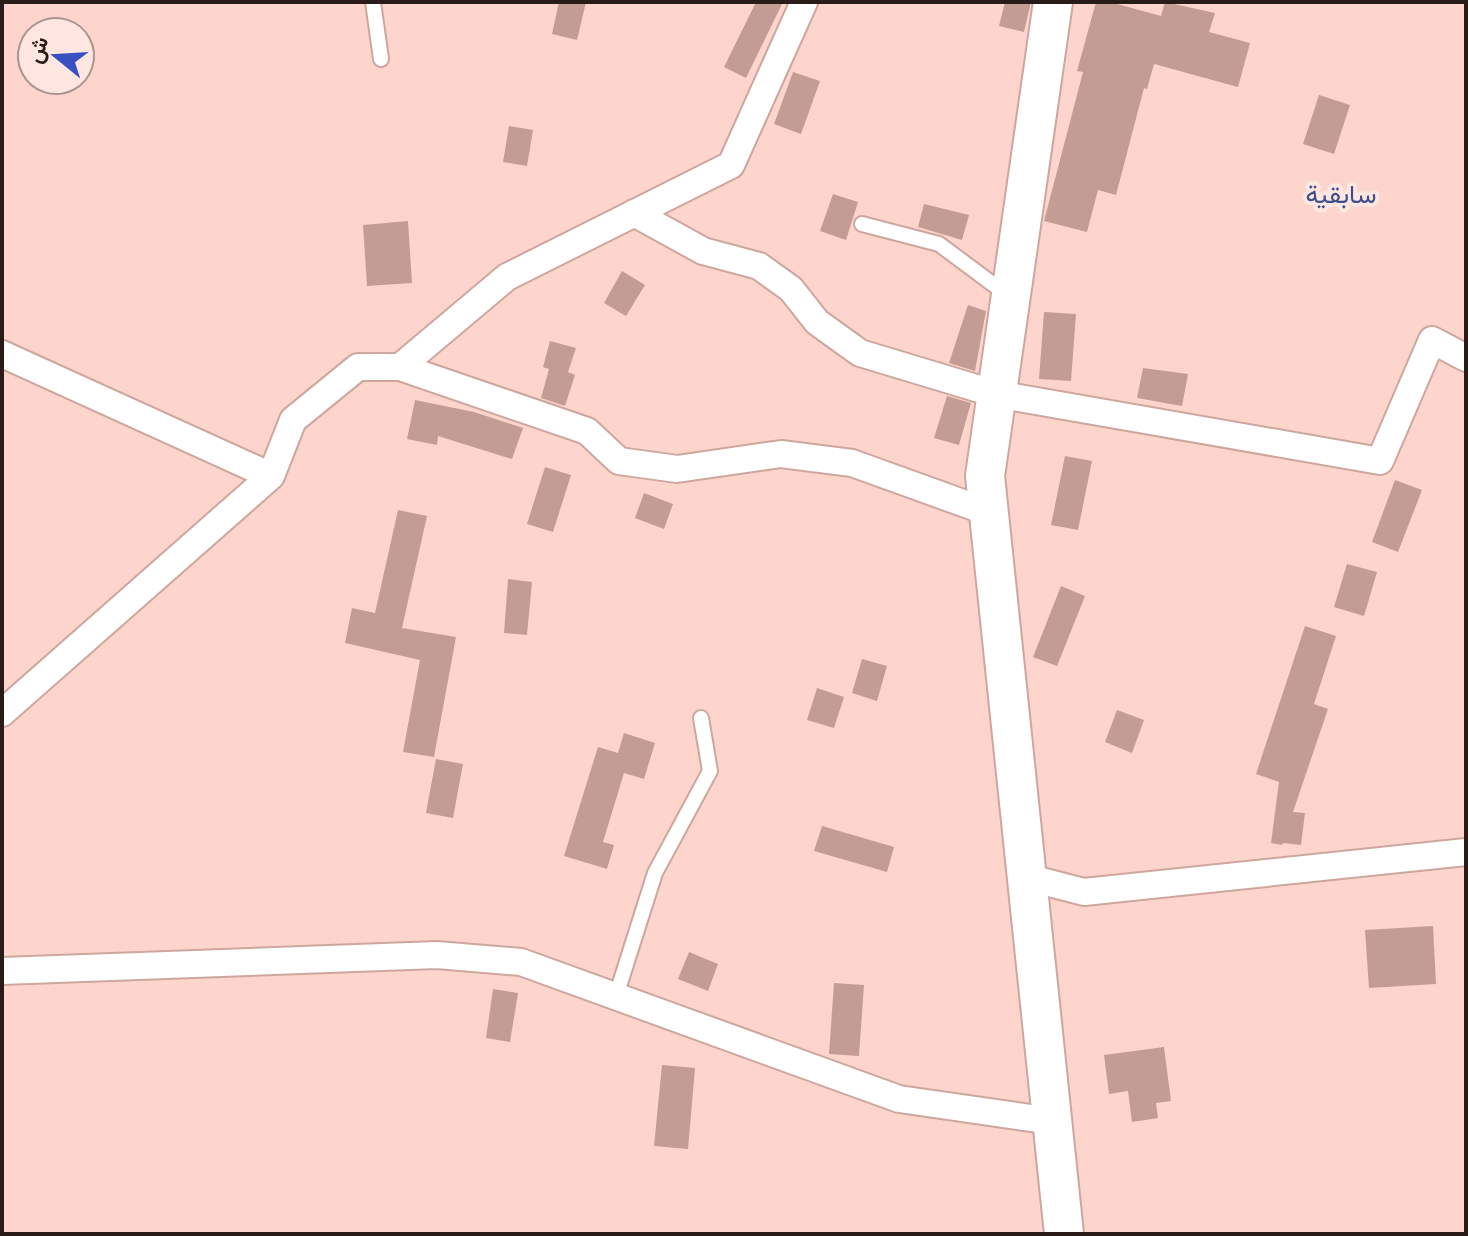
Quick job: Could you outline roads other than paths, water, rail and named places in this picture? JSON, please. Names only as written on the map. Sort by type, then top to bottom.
[{"type":"street","points":[[400,367],[507,277],[731,165],[804,2]]},
{"type":"street","points":[[1053,2],[985,476],[1064,1234]]},
{"type":"street","points":[[634,213],[703,251],[759,266],[791,289],[817,322],[860,353],[996,394],[1380,461],[1432,340],[1466,358]]},
{"type":"street","points":[[2,354],[271,476]]},
{"type":"street","points":[[2,713],[271,476],[293,420],[358,367],[400,367],[587,431],[619,461],[677,469],[781,454],[852,463],[988,512]]},
{"type":"street","points":[[1026,877],[1084,892],[1466,852]]},
{"type":"street","points":[[2,971],[437,955],[521,962],[899,1099],[1052,1121]]},
{"type":"lane","points":[[373,2],[381,59]]},
{"type":"lane","points":[[862,224],[939,244],[1010,297]]},
{"type":"lane","points":[[616,996],[655,873],[710,771],[701,718]]},
{"type":"district","name":"سابقية","points":[[1341,194]]}]
